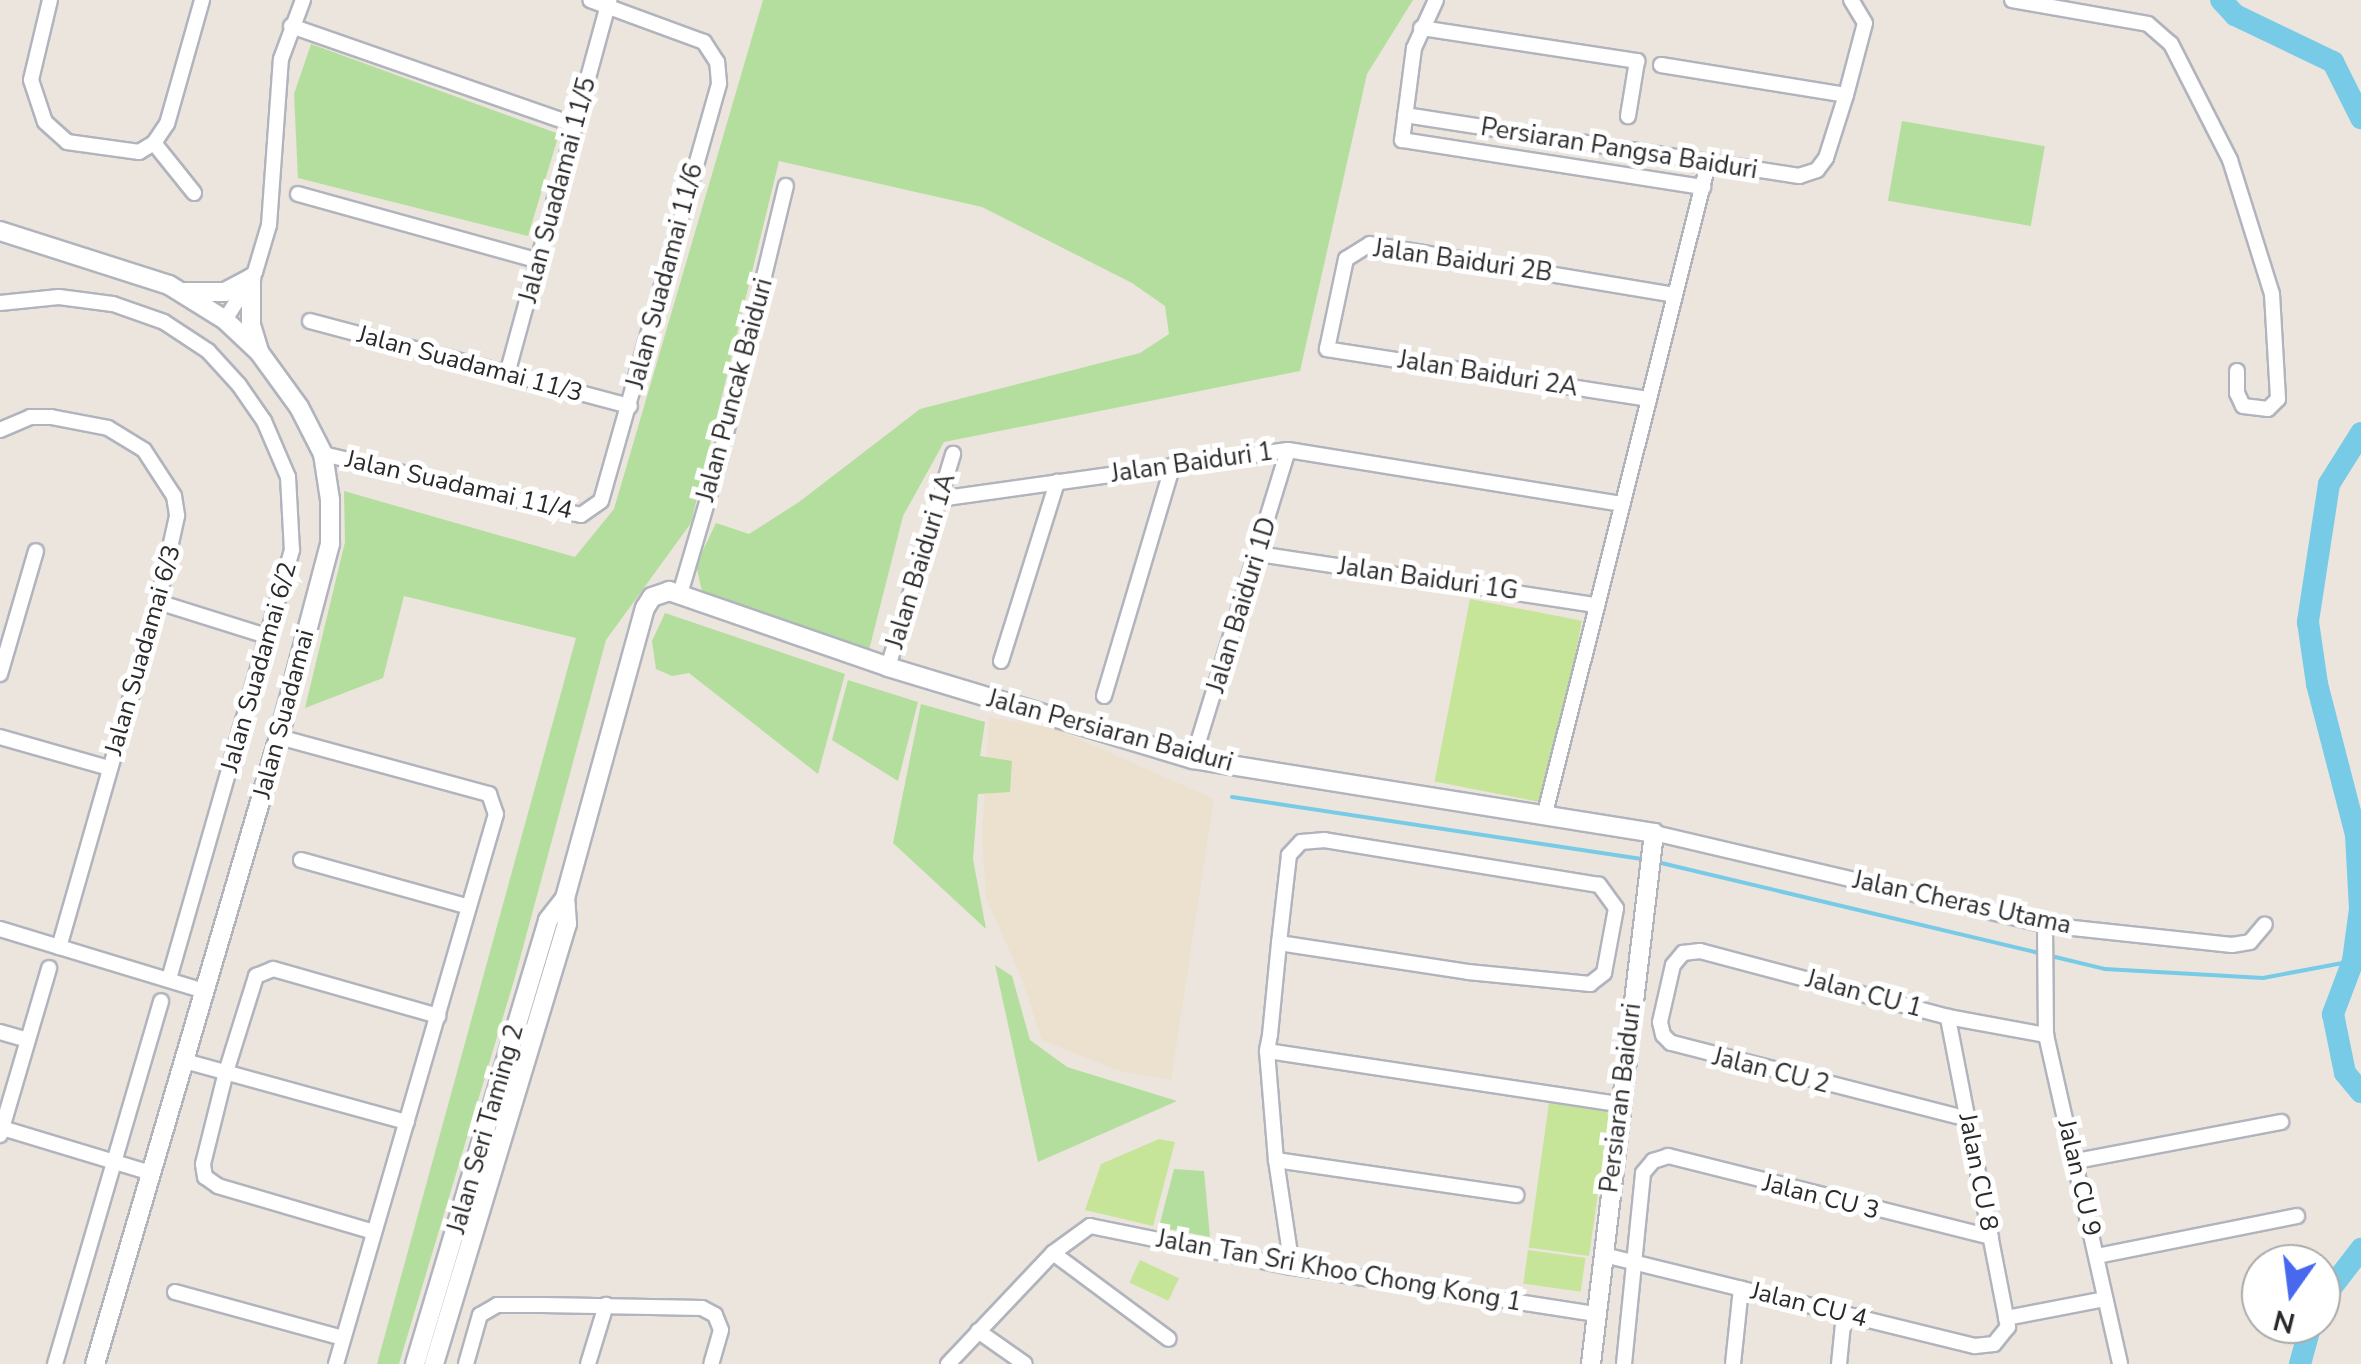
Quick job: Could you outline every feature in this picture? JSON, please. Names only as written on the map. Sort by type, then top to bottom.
[{"type":"street","points":[[50,0],[31,80],[45,122],[66,142],[139,152],[154,143],[167,124],[202,0]]},
{"type":"street","points":[[225,320],[251,278],[269,225],[277,89],[291,26],[304,0]]},
{"type":"street","points":[[590,0],[608,3]]},
{"type":"street","points":[[1436,0],[1421,28],[1402,140],[1702,187]]},
{"type":"street","points":[[1661,64],[1846,96],[1865,23],[1851,0]]},
{"type":"street","points":[[2012,0],[2148,24],[2171,44],[2230,160],[2272,294],[2278,399],[2268,409],[2243,406],[2237,393],[2237,370]]},
{"type":"street","name":"Jalan Suadamai 11/6","points":[[594,510],[601,501],[630,406],[719,83],[717,62],[704,42],[608,3]]},
{"type":"street","name":"Jalan Suadamai 11/5","points":[[507,374],[608,3]]},
{"type":"street","points":[[291,26],[575,125]]},
{"type":"street","points":[[1421,28],[1638,62],[1628,116]]},
{"type":"street","name":"Persiaran Pangsa Baiduri","points":[[1405,115],[1799,176],[1817,170],[1826,158],[1846,96]]},
{"type":"street","points":[[154,143],[194,193]]},
{"type":"street","points":[[1545,813],[1708,164]]},
{"type":"street","name":"Jalan Puncak Baiduri","points":[[680,594],[720,458],[786,186]]},
{"type":"street","points":[[298,194],[539,261]]},
{"type":"street","name":"Jalan Suadamai","points":[[0,232],[122,267],[184,292],[225,320],[259,352],[298,407],[323,454],[330,500],[330,544],[280,737],[95,1364]]},
{"type":"street","name":"Jalan Baiduri 2B","points":[[1327,350],[1346,259],[1370,244],[1675,296]]},
{"type":"street","points":[[184,292],[224,292],[251,278]]},
{"type":"street","points":[[251,278],[250,314],[259,352]]},
{"type":"street","name":"Jalan Suadamai 6/2","points":[[0,303],[59,296],[113,304],[164,322],[208,351],[238,385],[280,452],[292,500],[292,550],[270,637],[169,980]]},
{"type":"street","name":"Jalan Suadamai 11/3","points":[[310,322],[630,406]]},
{"type":"street","name":"Jalan Baiduri 2A","points":[[1327,350],[1649,399]]},
{"type":"street","name":"Jalan Suadamai 6/3","points":[[0,430],[30,417],[72,418],[108,428],[144,450],[174,496],[177,516],[158,602],[59,947]]},
{"type":"street","name":"Jalan Baiduri 1","points":[[940,499],[1288,450],[1623,504]]},
{"type":"street","name":"Jalan Baiduri 1D","points":[[1193,759],[1288,450]]},
{"type":"street","name":"Jalan Suadamai 11/4","points":[[323,454],[582,515],[594,510]]},
{"type":"street","name":"Jalan Baiduri 1A","points":[[888,667],[954,454]]},
{"type":"street","points":[[1104,696],[1172,466]]},
{"type":"street","points":[[1001,661],[1057,482]]},
{"type":"street","points":[[0,674],[36,550]]},
{"type":"street","name":"Jalan Baiduri 1G","points":[[1258,554],[1597,605]]},
{"type":"street","name":"Jalan Seri Taming 2","points":[[434,1364],[567,924],[565,898],[645,608],[661,592],[680,594]]},
{"type":"street","name":"Jalan Persiaran Baiduri","points":[[680,594],[888,667],[1193,759],[1654,833]]},
{"type":"street","points":[[158,602],[270,637]]},
{"type":"street","points":[[0,737],[109,768]]},
{"type":"street","points":[[280,737],[488,794],[496,814],[336,1364]]},
{"type":"street","name":"Persiaran Baiduri","points":[[1591,1364],[1654,833]]},
{"type":"street","name":"Jalan Cheras Utama","points":[[1654,833],[2044,925],[2232,945],[2250,942],[2265,924]]},
{"type":"street","points":[[1279,944],[1504,976],[1590,984],[1604,973],[1616,908],[1599,885],[1325,840],[1301,842],[1289,855],[1279,944],[1267,1051],[1276,1160],[1292,1267]]},
{"type":"street","points":[[301,860],[470,907]]},
{"type":"street","name":"Jalan Seri Taming 2","points":[[415,1364],[548,920],[565,898]]},
{"type":"street","name":"Jalan CU 9","points":[[2044,925],[2046,1035],[2120,1364]]},
{"type":"street","points":[[0,929],[204,991]]},
{"type":"street","name":"Jalan CU 1","points":[[1683,953],[1700,950],[1948,1017],[2046,1035]]},
{"type":"street","name":"Jalan CU 2","points":[[1683,953],[1672,965],[1660,1022],[1663,1036],[1671,1043],[1968,1119]]},
{"type":"street","points":[[49,968],[1,1132],[151,1174]]},
{"type":"street","points":[[374,1232],[218,1186],[206,1177],[203,1164],[226,1072],[256,976],[273,970],[438,1016]]},
{"type":"street","points":[[54,1364],[161,1001]]},
{"type":"street","name":"Jalan CU 8","points":[[1948,1017],[2007,1322]]},
{"type":"street","points":[[0,1032],[28,1040]]},
{"type":"street","points":[[1267,1051],[1619,1104]]},
{"type":"street","points":[[184,1062],[407,1122]]},
{"type":"street","points":[[2076,1160],[2281,1122]]},
{"type":"street","name":"Jalan CU 3","points":[[1636,1262],[1643,1173],[1653,1162],[1668,1156],[1991,1237]]},
{"type":"street","points":[[1276,1160],[1516,1195]]},
{"type":"street","points":[[2097,1256],[2297,1216]]},
{"type":"street","name":"Jalan Tan Sri Khoo Chong Kong 1","points":[[1053,1253],[1090,1226],[1292,1267],[1597,1314]]},
{"type":"street","points":[[948,1364],[1053,1253],[1169,1339]]},
{"type":"street","name":"Jalan CU 4","points":[[1604,1254],[1975,1346],[1994,1344],[2007,1322],[2104,1300]]},
{"type":"street","points":[[1624,1364],[1636,1262]]},
{"type":"street","points":[[1734,1364],[1741,1288]]},
{"type":"street","points":[[176,1292],[343,1338]]},
{"type":"street","points":[[466,1364],[480,1316],[497,1305],[606,1305],[702,1308],[715,1315],[721,1330],[711,1364]]},
{"type":"street","points":[[588,1364],[606,1305]]},
{"type":"street","points":[[1839,1364],[1844,1314]]},
{"type":"street","points":[[978,1331],[1025,1364]]},
{"type":"shaded area","points":[[989,717],[1056,729],[1214,799],[1171,1080],[1116,1070],[1042,1040],[1022,979],[986,898],[982,838]]},
{"type":"green space","points":[[763,0],[1413,0],[1367,74],[1300,371],[944,442],[903,516],[869,650],[702,591],[696,565],[716,523],[749,534],[799,502],[920,409],[1140,353],[1169,334],[1165,306],[1132,283],[982,207],[779,161],[691,523],[606,640],[515,977],[399,1364],[377,1364],[576,638],[404,596],[383,678],[305,708],[345,542],[344,491],[575,557],[614,509]]},
{"type":"green space","points":[[311,44],[559,134],[528,236],[298,178],[294,94]]},
{"type":"green space","points":[[1902,121],[2045,146],[2031,226],[1888,201]]},
{"type":"green space","points":[[1470,599],[1582,621],[1546,803],[1435,782]]},
{"type":"green space","points":[[665,613],[845,674],[818,774],[689,673],[672,676],[656,669],[652,641]]},
{"type":"green space","points":[[848,680],[918,702],[898,781],[832,740]]},
{"type":"green space","points":[[921,704],[985,722],[980,756],[1012,761],[1010,792],[978,794],[973,859],[986,929],[893,843]]},
{"type":"green space","points":[[995,965],[1012,976],[1030,1040],[1067,1067],[1177,1101],[1038,1162]]},
{"type":"green space","points":[[1549,1103],[1609,1111],[1589,1256],[1529,1248]]},
{"type":"green space","points":[[1159,1139],[1175,1142],[1153,1226],[1085,1210],[1101,1164]]},
{"type":"green space","points":[[1174,1169],[1204,1171],[1210,1237],[1159,1227]]},
{"type":"green space","points":[[1528,1250],[1585,1258],[1581,1292],[1523,1284]]},
{"type":"green space","points":[[1140,1260],[1179,1278],[1168,1301],[1129,1283]]},
{"type":"waterway","points":[[2221,0],[2235,15],[2333,62],[2361,118]]},
{"type":"waterway","points":[[2361,433],[2329,484],[2308,622],[2317,684],[2356,835],[2360,909],[2353,961],[2333,1014],[2345,1073],[2361,1092]]},
{"type":"waterway","points":[[1232,797],[1643,859]]},
{"type":"waterway","points":[[1657,862],[2042,954]]},
{"type":"waterway","points":[[2051,956],[2105,969],[2263,978],[2353,961]]},
{"type":"waterway","points":[[2341,1275],[2361,1249]]},
{"type":"waterway","points":[[2300,1364],[2306,1344]]}]
